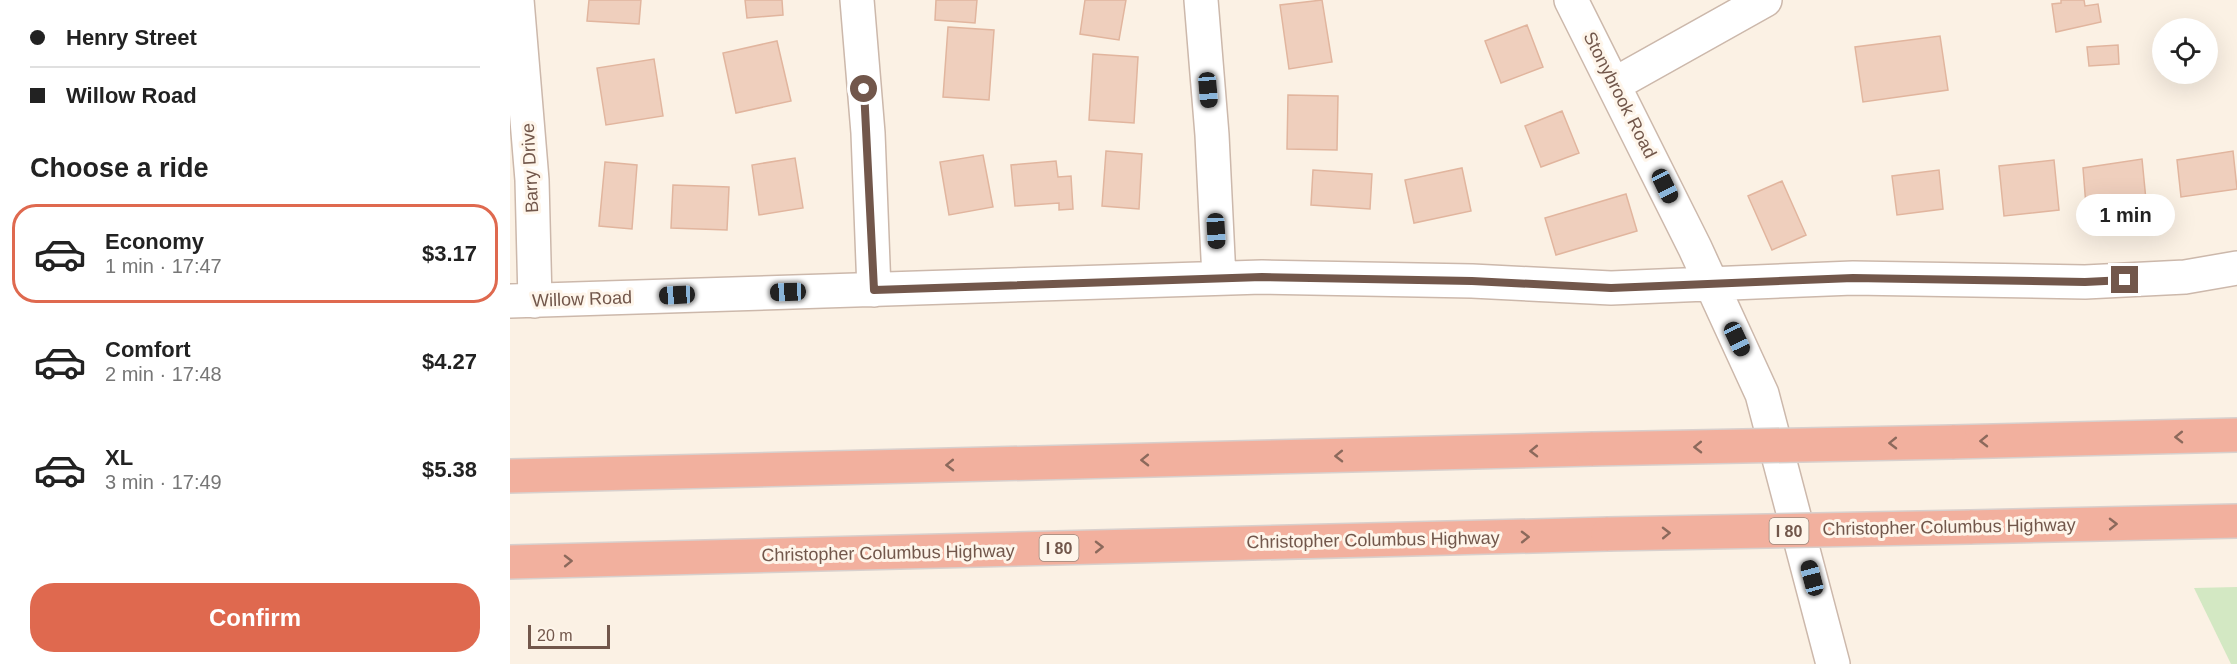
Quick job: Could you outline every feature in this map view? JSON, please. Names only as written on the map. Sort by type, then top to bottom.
[{"type":"highway","points":[[510,476],[2237,435]]},
{"type":"highway","name":"Christopher Columbus Highway","points":[[510,562],[1608,534],[2237,521]]},
{"type":"street","name":"Barry Drive","points":[[517,0],[532,180],[522,301]]},
{"type":"street","points":[[857,0],[868,133],[874,290]]},
{"type":"street","points":[[1201,0],[1212,135],[1218,278]]},
{"type":"street","name":"Stonybrook Road","points":[[1571,0],[1615,84],[1712,284],[1762,394],[1833,664]]},
{"type":"street","points":[[1615,84],[1765,0]]},
{"type":"street","name":"Willow Road","points":[[522,301],[1262,277],[1461,280],[1611,288],[1853,278],[2085,282],[2185,277],[2237,268]]},
{"type":"green space","points":[[2237,587],[2237,664],[2231,664],[2194,588]]},
{"type":"building","points":[[589,0],[641,0],[639,24],[587,21]]},
{"type":"building","points":[[745,0],[782,0],[783,15],[747,18]]},
{"type":"building","points":[[936,0],[977,0],[975,23],[935,20]]},
{"type":"building","points":[[1085,0],[1126,0],[1119,40],[1080,34]]},
{"type":"building","points":[[1322,0],[1332,62],[1289,69],[1280,5]]},
{"type":"building","points":[[2061,0],[2084,0],[2085,6],[2098,4],[2101,22],[2056,32],[2052,4],[2061,3]]},
{"type":"building","points":[[1527,25],[1543,67],[1501,83],[1485,41]]},
{"type":"building","points":[[948,27],[994,30],[989,100],[943,97]]},
{"type":"building","points":[[1940,36],[1948,90],[1863,102],[1855,47]]},
{"type":"building","points":[[777,41],[791,101],[736,113],[723,53]]},
{"type":"building","points":[[2118,45],[2119,64],[2089,66],[2087,47]]},
{"type":"building","points":[[1093,54],[1138,57],[1134,123],[1089,120]]},
{"type":"building","points":[[654,59],[663,116],[606,125],[597,68]]},
{"type":"building","points":[[1288,95],[1338,96],[1337,150],[1287,149]]},
{"type":"building","points":[[1562,111],[1579,153],[1541,167],[1525,126]]},
{"type":"building","points":[[1106,151],[1142,154],[1139,209],[1102,206]]},
{"type":"building","points":[[2233,151],[2237,189],[2181,197],[2177,160]]},
{"type":"building","points":[[983,155],[993,207],[949,215],[940,162]]},
{"type":"building","points":[[795,158],[803,208],[759,215],[752,165]]},
{"type":"building","points":[[2142,159],[2146,200],[2086,206],[2083,168]]},
{"type":"building","points":[[2054,160],[2059,210],[2004,216],[1999,166]]},
{"type":"building","points":[[1056,161],[1058,177],[1071,176],[1073,209],[1059,210],[1059,203],[1015,206],[1011,165]]},
{"type":"building","points":[[605,162],[637,165],[632,229],[599,226]]},
{"type":"building","points":[[1462,168],[1471,211],[1414,223],[1405,180]]},
{"type":"building","points":[[1313,170],[1372,174],[1370,209],[1311,205]]},
{"type":"building","points":[[1939,170],[1943,209],[1897,215],[1892,176]]},
{"type":"building","points":[[1782,181],[1806,235],[1772,250],[1748,196]]},
{"type":"building","points":[[673,185],[729,187],[727,230],[671,228]]},
{"type":"building","points":[[1626,194],[1637,231],[1556,255],[1545,218]]},
{"type":"route","points":[[864,89],[868,133],[874,290],[1262,277],[1472,281],[1611,288],[1853,278],[2085,282],[2125,280]]}]
